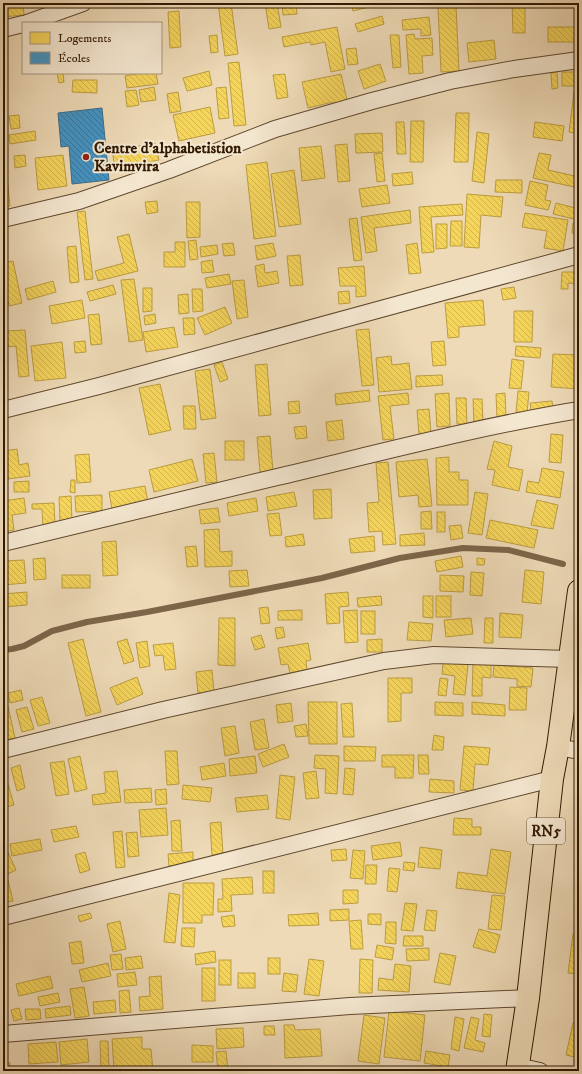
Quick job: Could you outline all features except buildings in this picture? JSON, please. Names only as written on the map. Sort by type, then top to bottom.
[{"type":"highway","name":"RN5","points":[[517,1068],[528,998],[552,779],[558,747],[579,591]]},
{"type":"street","points":[[30,22],[83,3]]},
{"type":"street","points":[[3,29],[22,24]]},
{"type":"street","points":[[3,219],[79,201],[169,170],[275,129],[372,101],[450,81],[514,69],[579,60]]},
{"type":"street","points":[[3,410],[106,384],[579,255]]},
{"type":"street","points":[[3,543],[378,452],[541,416],[579,410]]},
{"type":"street","points":[[3,750],[163,710],[384,661],[434,655],[570,659]]},
{"type":"street","points":[[558,747],[579,751]]},
{"type":"street","points":[[3,917],[552,779]]},
{"type":"street","points":[[3,1034],[350,1006],[528,998]]},
{"type":"street","points":[[517,1068],[540,1071]]},
{"type":"waterway","points":[[3,650],[24,646],[52,631],[87,622],[147,612],[322,578],[400,558],[463,548],[508,550],[563,564]]},
{"type":"place","name":"Centre d'alphabetistion Kavimvira","points":[[86,157]]}]
